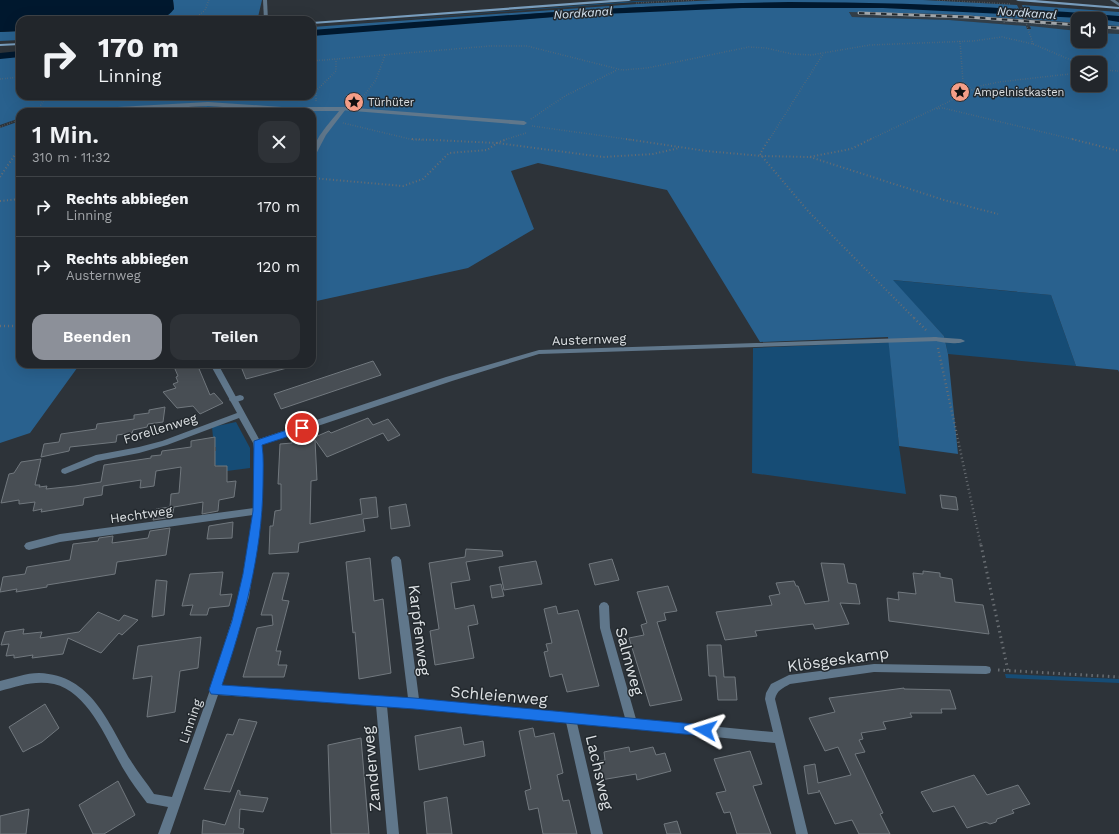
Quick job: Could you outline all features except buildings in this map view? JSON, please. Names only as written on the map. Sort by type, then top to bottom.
[{"type":"main road","points":[[316,23],[629,0]]},
{"type":"main road","points":[[1018,0],[1119,8]]},
{"type":"main road","points":[[0,45],[16,44]]},
{"type":"street","points":[[265,0],[266,16]]},
{"type":"street","points":[[1112,0],[1119,5]]},
{"type":"street","points":[[136,108],[208,104],[294,108]]},
{"type":"street","points":[[316,109],[356,109],[524,123]]},
{"type":"street","points":[[316,148],[323,135],[343,109]]},
{"type":"street","name":"Austernweg","points":[[257,443],[449,379],[539,352],[936,339],[961,341]]},
{"type":"street","name":"Linning","points":[[164,834],[215,690],[244,597],[258,511],[259,455],[257,443],[241,414],[237,399],[217,368]]},
{"type":"street","name":"Forellenweg","points":[[65,471],[96,458],[139,450],[164,443],[241,414]]},
{"type":"street","name":"Hechtweg","points":[[29,546],[60,538],[258,511]]},
{"type":"street","name":"Karpfenweg","points":[[396,560],[414,703]]},
{"type":"street","name":"Salmweg","points":[[604,606],[605,628],[632,723]]},
{"type":"street","name":"Klösgeskamp","points":[[802,834],[770,699],[771,693],[776,688],[789,680],[883,667],[986,670]]},
{"type":"street","points":[[0,686],[39,678],[59,681],[77,689],[94,707],[126,763],[151,799],[176,802]]},
{"type":"street","name":"Schleienweg","points":[[215,690],[414,703],[779,738]]},
{"type":"street","name":"Zanderweg","points":[[381,701],[393,834]]},
{"type":"street","name":"Lachsweg","points":[[570,718],[598,834]]},
{"type":"path","points":[[199,16],[205,10],[209,0]]},
{"type":"path","points":[[938,0],[1012,4]]},
{"type":"path","points":[[1020,6],[1027,22],[1033,44]]},
{"type":"path","points":[[999,20],[1056,25]]},
{"type":"path","points":[[1003,20],[1005,24]]},
{"type":"path","points":[[316,61],[490,46],[520,45],[537,48],[617,70],[648,68],[749,47],[766,48],[802,55],[823,54],[870,45],[960,41],[1002,37],[1033,44],[1071,60]]},
{"type":"path","points":[[960,41],[963,82],[972,90]]},
{"type":"path","points":[[823,54],[760,154],[811,214],[936,339],[1008,671]]},
{"type":"path","points":[[356,109],[356,104],[364,97],[377,77],[385,55]]},
{"type":"path","points":[[316,92],[336,71],[336,59]]},
{"type":"path","points":[[524,123],[565,96],[617,70]]},
{"type":"path","points":[[1107,71],[1119,71]]},
{"type":"path","points":[[524,123],[540,128],[682,148],[762,156],[809,157],[851,149],[972,90],[999,82],[1071,74]]},
{"type":"path","points":[[0,79],[16,77]]},
{"type":"path","points":[[946,102],[947,106],[952,109]]},
{"type":"path","points":[[934,109],[952,109],[1119,150]]},
{"type":"path","points":[[0,127],[16,121]]},
{"type":"path","points":[[335,121],[356,128],[414,140],[497,143],[603,157],[653,154],[682,148]]},
{"type":"path","points":[[316,178],[403,186],[423,179],[449,154],[487,150],[497,143],[540,128]]},
{"type":"path","points":[[0,177],[16,153]]},
{"type":"path","points":[[809,157],[944,200],[998,214]]},
{"type":"path","points":[[0,201],[16,199]]},
{"type":"path","points":[[0,326],[16,326]]},
{"type":"path","points":[[986,670],[1119,677]]},
{"type":"shaded area","points":[[0,0],[173,0],[174,9],[166,16],[16,16],[16,31],[0,32]]},
{"type":"shaded area","points":[[173,0],[262,0],[258,16],[164,16],[174,9]]},
{"type":"shaded area","points":[[682,0],[636,2],[316,26],[316,26],[636,1]]},
{"type":"shaded area","points":[[716,0],[923,0],[1017,5],[1019,9],[886,4],[708,4],[575,11],[316,31],[316,27],[637,4]]},
{"type":"shaded area","points":[[796,3],[895,3],[1019,9],[1020,12],[862,5],[675,8],[316,34],[316,31],[619,9]]},
{"type":"shaded area","points":[[803,5],[924,7],[1020,12],[1023,19],[945,14],[849,12],[852,17],[949,20],[1026,26],[1027,29],[1031,29],[1030,26],[1071,30],[1071,48],[1107,48],[1107,33],[1119,34],[1119,372],[1118,370],[1076,366],[1051,295],[893,280],[944,336],[948,354],[958,454],[899,446],[888,337],[760,342],[667,190],[538,163],[511,171],[534,229],[468,268],[316,301],[316,108],[284,108],[208,103],[104,108],[16,108],[16,119],[0,125],[0,57],[16,56],[16,100],[316,100],[316,34],[620,12]]},
{"type":"shaded area","points":[[1022,5],[1119,12],[1119,26],[1107,25],[1107,12],[1071,12],[1071,22],[1028,19]]},
{"type":"shaded area","points":[[849,11],[998,16],[1071,22],[1071,30],[949,20],[852,17]]},
{"type":"shaded area","points":[[1107,25],[1119,26],[1119,34],[1107,33]]},
{"type":"shaded area","points":[[16,31],[16,40],[0,41],[0,32]]},
{"type":"shaded area","points":[[206,106],[284,108],[166,108]]},
{"type":"shaded area","points":[[16,122],[16,368],[77,368],[30,433],[0,443],[0,128]]},
{"type":"shaded area","points":[[892,280],[1051,295],[1076,366],[948,354],[944,336]]},
{"type":"shaded area","points":[[889,342],[899,446],[906,494],[752,473],[753,348]]},
{"type":"shaded area","points":[[236,422],[250,448],[250,468],[227,471],[227,466],[213,464],[214,451],[216,451],[216,447],[214,447],[212,427]]},
{"type":"shaded area","points":[[1005,674],[1119,679],[1119,683],[1006,678]]},
{"type":"waterway","name":"Nordkanal","points":[[316,33],[580,12],[789,4],[883,5],[978,9],[1119,19]]},
{"type":"waterway","name":"Nordkanal","points":[[0,56],[16,54]]},
{"type":"railway","points":[[859,13],[968,17],[1071,24]]},
{"type":"railway","points":[[1107,27],[1119,28]]},
{"type":"place","name":"Ampelnistkasten","points":[[960,92]]},
{"type":"place","name":"Türhüter","points":[[354,102]]},
{"type":"route","points":[[302,428],[257,443],[259,455],[258,511],[249,574],[238,621],[215,690],[414,703],[705,730]]}]
